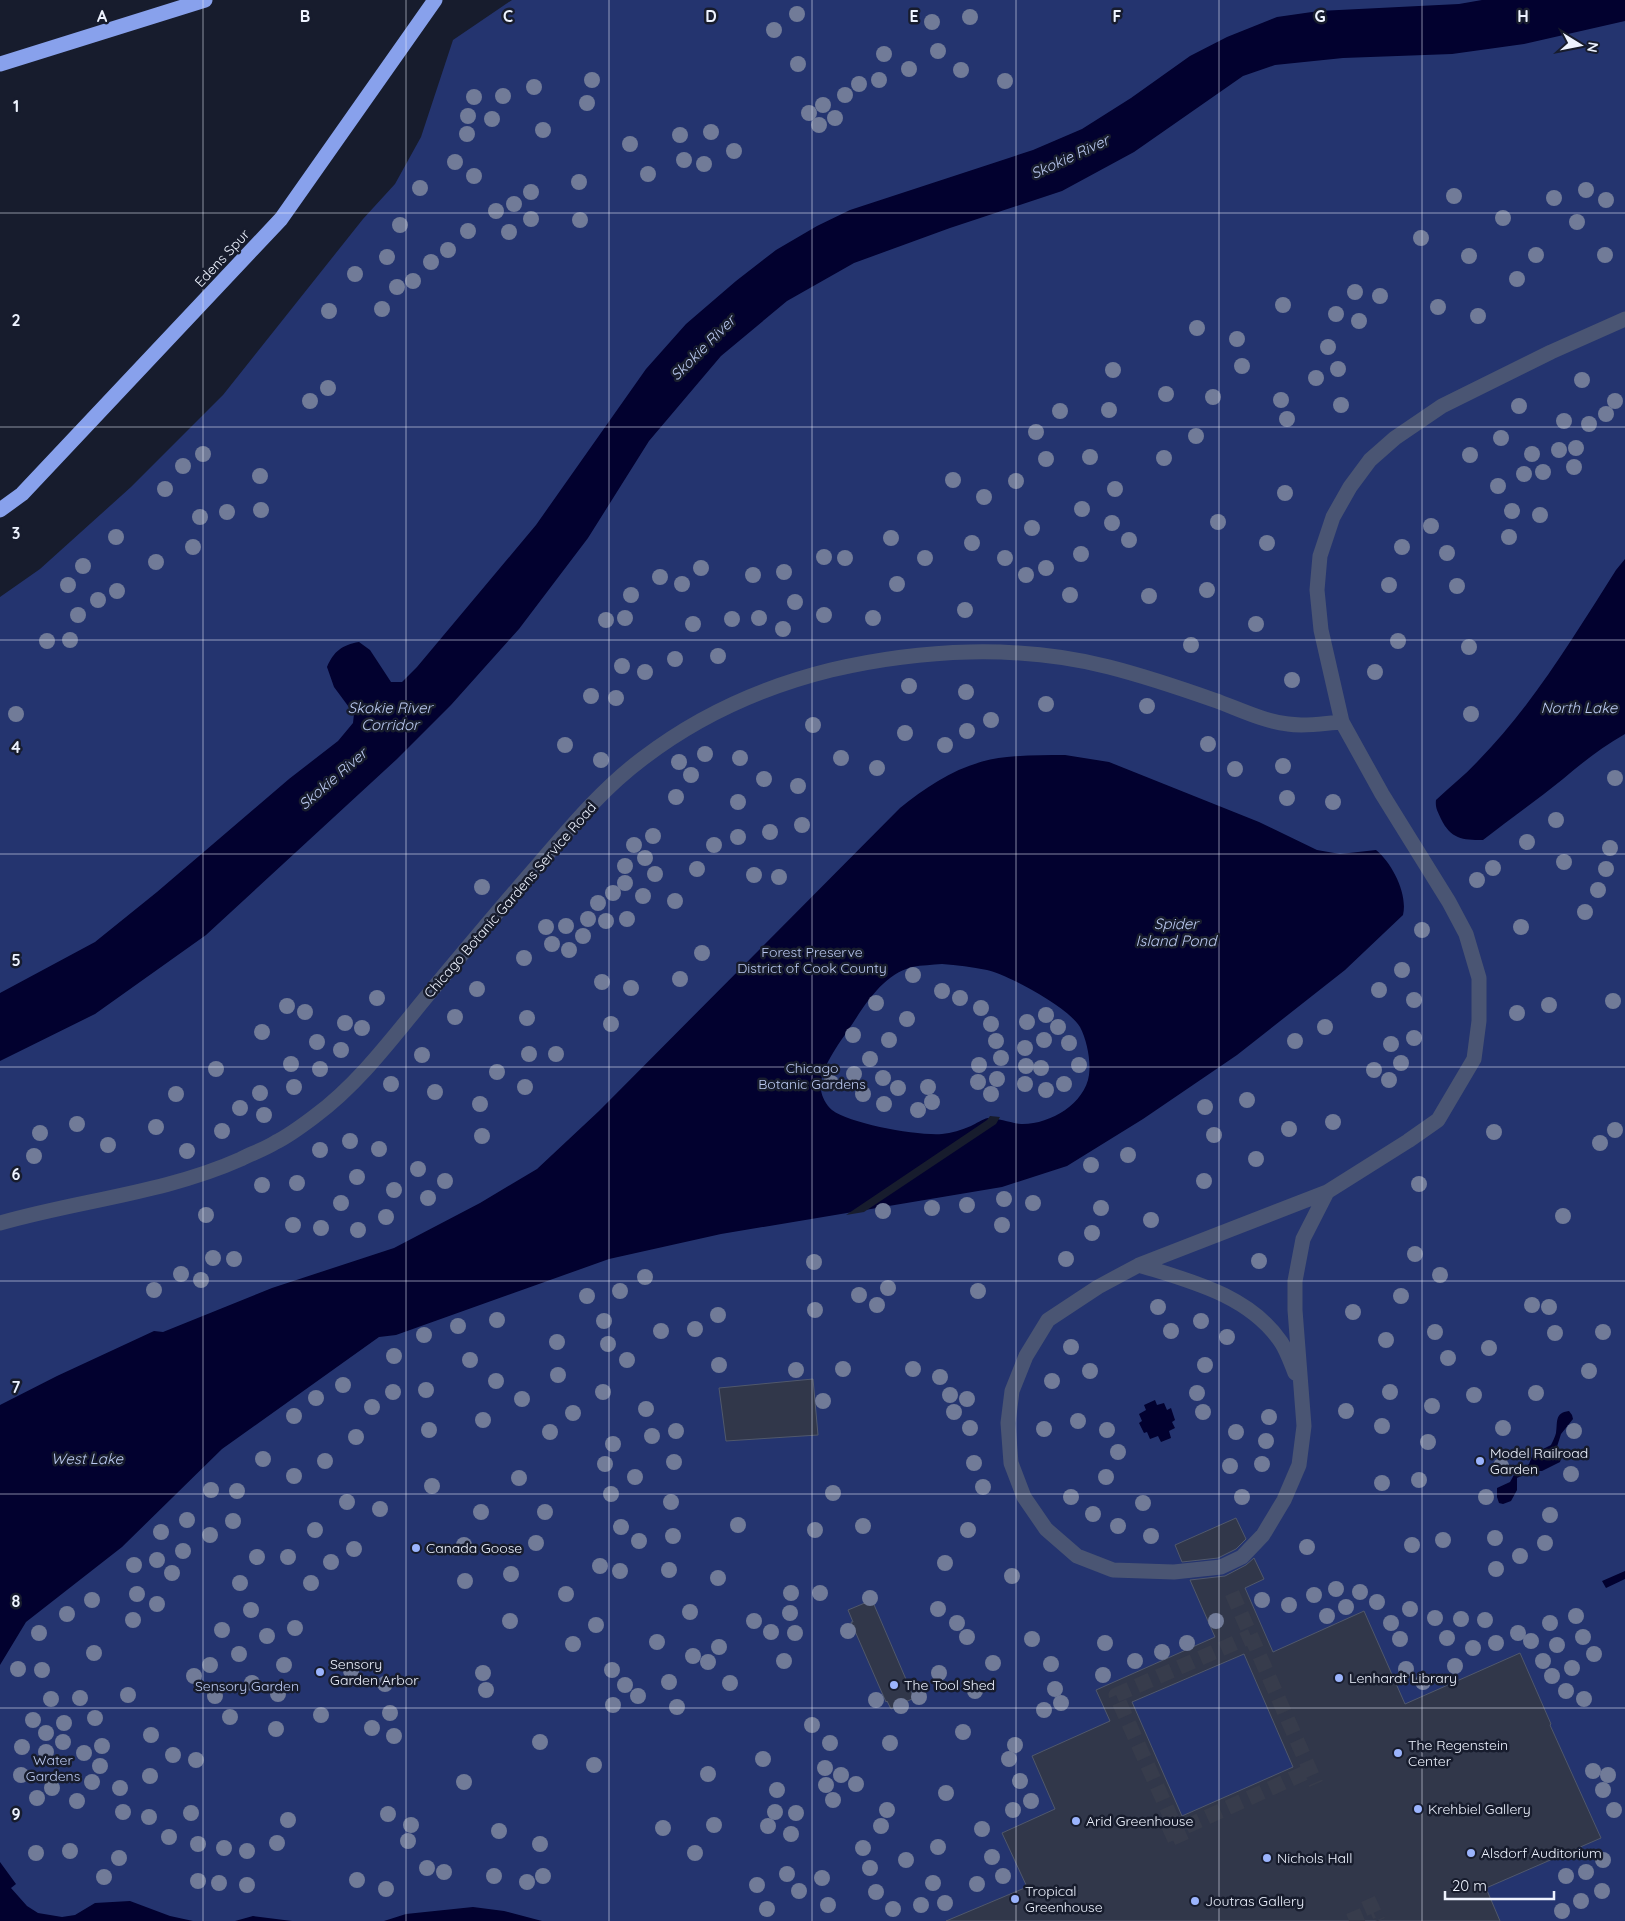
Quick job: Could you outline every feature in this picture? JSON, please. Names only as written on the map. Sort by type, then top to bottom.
[{"type":"highway","points":[[0,64],[205,0]]},
{"type":"highway","name":"Edens Spur","points":[[0,510],[22,494],[281,219],[435,0]]},
{"type":"lane","points":[[1327,1192],[1303,1239],[1295,1281],[1295,1310],[1304,1426],[1299,1465],[1284,1500],[1263,1535],[1242,1557],[1221,1567],[1174,1572],[1113,1570],[1077,1556],[1046,1529],[1024,1497],[1011,1463],[1008,1423],[1012,1391],[1026,1356],[1048,1320],[1098,1287],[1139,1265],[1327,1192],[1438,1120],[1474,1059],[1479,1021],[1479,978],[1466,934],[1449,902],[1382,794],[1342,722],[1321,630],[1317,590],[1320,556],[1333,517],[1350,487],[1370,460],[1395,438],[1442,406],[1551,352],[1625,319]]},
{"type":"lane","name":"Chicago Botanic Gardens Service Road","points":[[0,1224],[174,1182],[226,1165],[275,1144],[319,1113],[354,1080],[383,1048],[575,822],[609,788],[640,760],[680,733],[745,697],[831,670],[893,658],[950,653],[1041,654],[1112,667],[1289,725],[1342,722]]},
{"type":"lane","points":[[1139,1265],[1197,1283],[1240,1303],[1261,1320],[1281,1342],[1300,1384]]},
{"type":"green space","name":"Forest Preserve District of Cook County","points":[[512,0],[1625,0],[1625,1921],[0,1921],[0,597],[40,569],[131,487],[223,395],[363,219],[395,184],[421,137],[453,40]]},
{"type":"water","name":"Skokie River Corridor","points":[[1482,0],[1625,0],[1625,21],[1524,44],[1452,54],[1343,58],[1275,65],[1243,76],[1134,152],[1062,191],[950,228],[854,263],[787,301],[721,356],[649,441],[588,538],[519,629],[451,705],[397,759],[206,935],[95,1014],[0,1061],[0,993],[95,942],[157,892],[289,779],[338,741],[353,723],[354,714],[334,687],[327,667],[339,650],[359,642],[370,650],[391,682],[402,682],[417,667],[536,525],[646,369],[686,324],[776,250],[817,226],[850,210],[1033,150],[1082,129],[1131,98],[1190,56],[1227,37],[1277,17],[1319,11],[1459,4]]},
{"type":"water","name":"North Lake","points":[[1625,559],[1625,734],[1593,755],[1483,840],[1463,839],[1453,834],[1441,819],[1436,808],[1436,800],[1473,766],[1517,717],[1552,669]]},
{"type":"water","name":"Spider Island Pond","points":[[1029,755],[1065,755],[1109,762],[1259,822],[1317,850],[1340,854],[1376,850],[1388,863],[1401,889],[1404,907],[1403,915],[1345,970],[1237,1055],[1143,1119],[1067,1166],[1002,1187],[721,1234],[609,1259],[396,1335],[379,1337],[222,1449],[122,1547],[26,1622],[0,1665],[0,1405],[154,1331],[163,1332],[272,1288],[394,1248],[480,1203],[537,1169],[599,1111],[900,808],[936,782],[977,763],[992,759]],"holes":[[[942,964],[965,966],[997,973],[1038,993],[1074,1019],[1085,1038],[1089,1057],[1089,1075],[1081,1095],[1073,1104],[1054,1117],[1043,1121],[1021,1124],[988,1118],[964,1129],[942,1134],[917,1133],[885,1128],[853,1120],[830,1108],[822,1095],[821,1082],[823,1073],[837,1046],[864,1006],[885,982],[902,971],[912,967]]]},
{"type":"water","points":[[1155,1400],[1157,1405],[1164,1403],[1167,1410],[1171,1408],[1175,1420],[1172,1422],[1175,1428],[1169,1431],[1171,1438],[1161,1442],[1158,1436],[1150,1439],[1147,1432],[1144,1433],[1139,1423],[1142,1421],[1139,1414],[1146,1410],[1144,1405]]},
{"type":"water","points":[[1569,1411],[1573,1419],[1561,1434],[1555,1453],[1561,1459],[1560,1462],[1542,1471],[1531,1471],[1517,1478],[1517,1490],[1511,1501],[1503,1504],[1499,1503],[1497,1488],[1510,1482],[1515,1473],[1529,1464],[1533,1454],[1551,1445],[1556,1433],[1559,1416]]},
{"type":"water","points":[[1625,1571],[1625,1579],[1606,1588],[1602,1581]]},
{"type":"water","points":[[0,1862],[16,1884],[11,1888],[27,1906],[38,1913],[62,1917],[75,1915],[95,1903],[130,1901],[170,1916],[193,1921],[0,1921]]},
{"type":"water","points":[[473,1907],[504,1911],[542,1921],[384,1921],[406,1914]]},
{"type":"water","points":[[253,1916],[292,1921],[235,1921]]},
{"type":"pier","points":[[990,1116],[1000,1117],[996,1124],[864,1212],[846,1215],[987,1120]]},
{"type":"building","points":[[813,1379],[818,1435],[726,1441],[719,1388]]},
{"type":"building","points":[[1236,1518],[1246,1539],[1236,1549],[1218,1558],[1182,1562],[1175,1545]]},
{"type":"building","name":"The Regenstein Center","points":[[1254,1558],[1264,1579],[1245,1588],[1273,1652],[1364,1611],[1405,1704],[1520,1653],[1601,1838],[1486,1888],[1500,1921],[946,1921],[1027,1887],[1002,1833],[1055,1809],[1032,1756],[1110,1721],[1096,1690],[1215,1637],[1190,1580],[1225,1576],[1246,1565]],"holes":[[[1244,1654],[1293,1767],[1182,1816],[1132,1702]]]},
{"type":"building","points":[[872,1600],[914,1698],[891,1709],[886,1702],[851,1622],[853,1622],[848,1610]]},
{"type":"tunnel","points":[[1232,1593],[1316,1784]]},
{"type":"tunnel","points":[[1182,1842],[1116,1695],[1251,1636]]},
{"type":"tunnel","points":[[1165,1836],[1311,1770]]},
{"type":"tunnel","points":[[1368,1899],[1378,1921]]},
{"type":"tunnel","points":[[1349,1921],[1373,1911]]},
{"type":"place","name":"Model Railroad Garden","points":[[1480,1461]]},
{"type":"place","name":"Canada Goose","points":[[416,1548]]},
{"type":"place","name":"Sensory Garden Arbor","points":[[320,1672]]},
{"type":"place","name":"Lenhardt Library","points":[[1339,1678]]},
{"type":"place","name":"The Tool Shed","points":[[894,1685]]},
{"type":"place","name":"The Regenstein Center","points":[[1398,1753]]},
{"type":"place","name":"Krehbiel Gallery","points":[[1418,1809]]},
{"type":"place","name":"Arid Greenhouse","points":[[1076,1821]]},
{"type":"place","name":"Alsdorf Auditorium","points":[[1471,1853]]},
{"type":"place","name":"Nichols Hall","points":[[1267,1858]]},
{"type":"place","name":"Tropical Greenhouse","points":[[1015,1899]]},
{"type":"place","name":"Joutras Gallery","points":[[1195,1901]]},
{"type":"water label","name":"Skokie River","points":[[1070,157]]},
{"type":"water label","name":"Skokie River","points":[[703,348]]},
{"type":"water label","name":"Skokie River","points":[[333,779]]},
{"type":"water label","name":"West Lake","points":[[87,1459]]},
{"type":"park label","name":"Chicago Botanic Gardens","points":[[812,1076]]},
{"type":"park label","name":"Sensory Garden","points":[[247,1686]]},
{"type":"park label","name":"Water Gardens","points":[[53,1768]]}]
